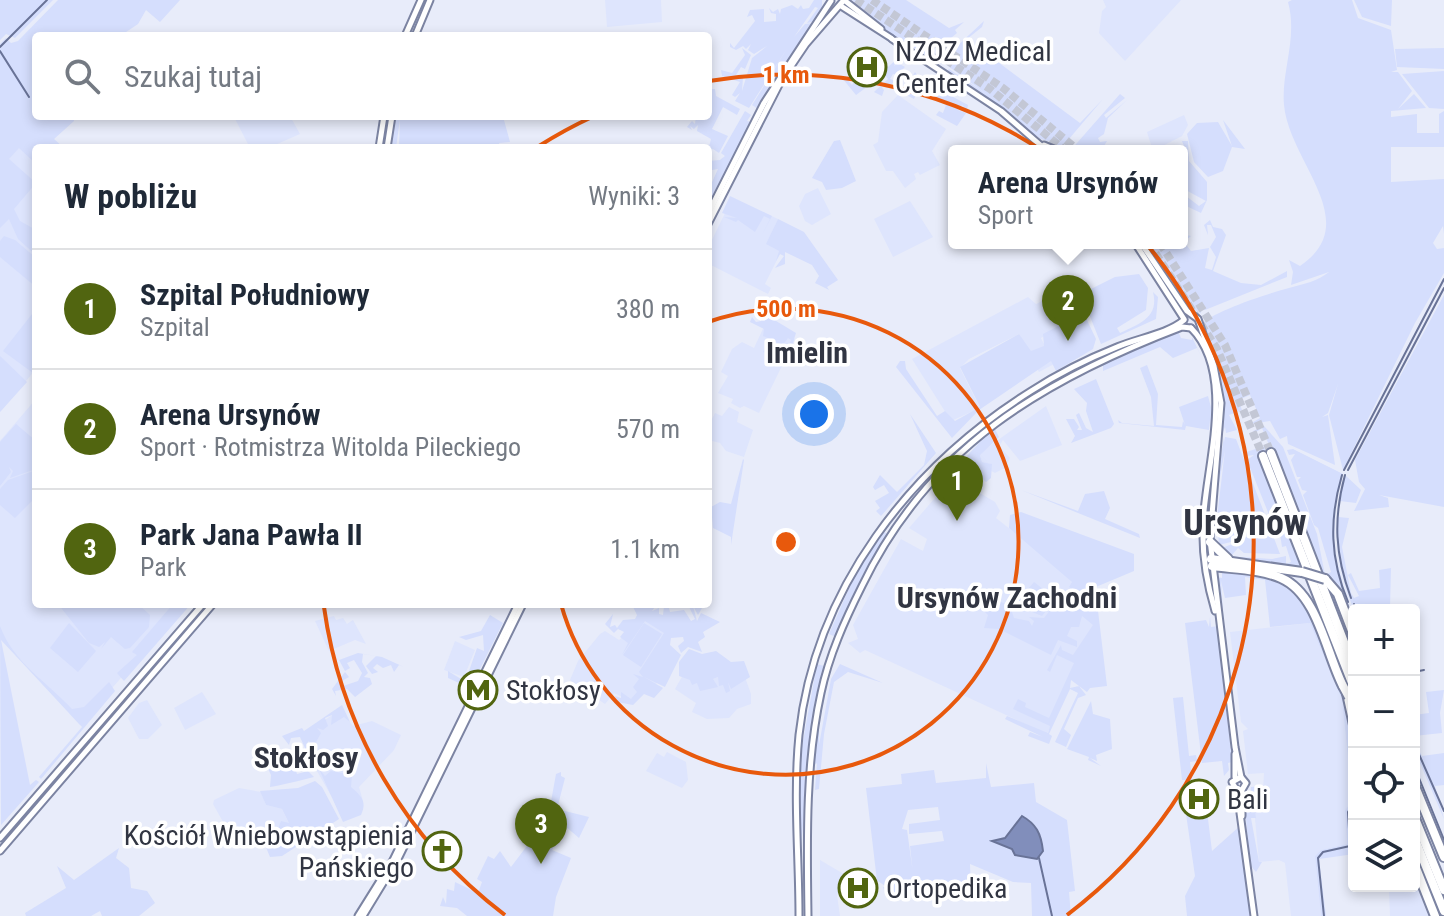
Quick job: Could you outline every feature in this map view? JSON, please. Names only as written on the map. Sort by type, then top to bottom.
[{"type":"highway","points":[[1348,653],[1267,454],[1348,681]]},
{"type":"highway","points":[[1210,542],[1219,554],[1237,562]]},
{"type":"highway","points":[[1208,562],[1237,562],[1302,572],[1325,579],[1338,594],[1348,620]]},
{"type":"highway","points":[[1208,562],[1267,573],[1295,587],[1309,606],[1343,686],[1348,690]]},
{"type":"highway","points":[[1341,636],[1348,646]]},
{"type":"highway","points":[[1341,656],[1348,707]]},
{"type":"highway","points":[[1420,799],[1444,857]]},
{"type":"highway","points":[[1416,820],[1444,890]]},
{"type":"highway","points":[[1420,852],[1442,906]]},
{"type":"highway","points":[[1420,878],[1435,916]]},
{"type":"main road","points":[[407,32],[421,0]]},
{"type":"main road","points":[[417,32],[430,0]]},
{"type":"main road","points":[[712,206],[771,90],[831,0],[842,3],[891,38],[842,3]]},
{"type":"main road","points":[[712,216],[781,81],[804,47],[842,3]]},
{"type":"main road","points":[[892,39],[951,77],[1040,145]]},
{"type":"main road","points":[[380,144],[383,120]]},
{"type":"main road","points":[[388,144],[391,120]]},
{"type":"main road","points":[[1036,141],[1045,145]]},
{"type":"main road","points":[[1142,249],[1198,323],[1213,363],[1221,403],[1208,562]]},
{"type":"main road","points":[[1142,249],[1209,365],[1216,412],[1203,524],[1235,749],[1238,777],[1232,785],[1240,790]]},
{"type":"main road","points":[[799,916],[796,781],[802,712],[819,649],[862,555],[928,472],[990,418],[1079,363],[1191,314]]},
{"type":"main road","points":[[808,916],[809,791],[820,696],[843,627],[883,545],[945,466],[1004,415],[1094,362],[1198,323]]},
{"type":"main road","points":[[0,838],[200,608]]},
{"type":"main road","points":[[0,851],[210,608]]},
{"type":"main road","points":[[360,916],[399,857],[519,608]]},
{"type":"main road","points":[[1238,777],[1246,783],[1240,790],[1254,916]]},
{"type":"shaded area","points":[[0,0],[53,0],[15,38],[6,34],[0,40]]},
{"type":"shaded area","points":[[58,0],[180,0],[160,22],[146,10],[138,24],[126,32],[32,32],[32,120],[74,121],[54,139],[60,144],[32,144],[32,160],[19,148],[9,159],[32,179],[32,188],[14,209],[20,221],[32,228],[32,251],[18,239],[9,219],[0,228],[0,44],[6,38],[11,43],[18,41]]},
{"type":"shaded area","points":[[605,0],[661,0],[662,22],[607,27]]},
{"type":"shaded area","points":[[814,0],[822,0],[822,8],[812,22],[807,23],[818,8],[815,7],[794,37],[805,24],[813,23],[758,109],[752,105],[788,47],[749,108],[735,101],[740,93],[735,97],[732,95],[740,82],[722,76],[721,70],[732,73],[745,55],[742,48],[751,55],[745,69],[741,67],[736,75],[743,77],[742,91],[752,58],[767,46],[754,54],[748,50],[751,44],[746,49],[743,46],[736,50],[730,47],[730,43],[734,48],[755,21],[752,15],[747,17],[750,10],[764,9],[764,22],[776,21],[776,14],[771,13],[769,8],[773,12],[778,9],[780,14],[781,9],[792,5],[798,9],[801,5],[803,9],[809,8]]},
{"type":"shaded area","points":[[852,0],[906,0],[949,28],[964,22],[955,30],[957,33],[934,52],[938,57],[949,47],[938,59],[931,55],[948,37],[927,55],[892,36],[852,5],[856,3]]},
{"type":"shaded area","points":[[1103,0],[1181,0],[1125,61],[1099,33],[1102,11],[1106,7]]},
{"type":"shaded area","points":[[1352,0],[1358,18],[1391,30],[1397,70],[1391,72],[1398,72],[1412,91],[1398,109],[1414,94],[1426,108],[1391,111],[1391,117],[1417,114],[1417,133],[1439,133],[1439,114],[1444,111],[1444,147],[1391,147],[1391,182],[1444,179],[1444,234],[1443,226],[1433,243],[1437,249],[1444,248],[1444,273],[1415,323],[1343,470],[1329,415],[1338,384],[1328,413],[1322,417],[1328,415],[1335,465],[1288,444],[1287,436],[1280,439],[1270,421],[1250,424],[1260,418],[1250,395],[1238,400],[1242,410],[1229,415],[1237,430],[1226,433],[1225,427],[1223,432],[1221,387],[1203,333],[1207,331],[1200,325],[1237,305],[1310,282],[1329,272],[1291,285],[1293,272],[1289,260],[1300,266],[1318,249],[1326,230],[1325,211],[1318,190],[1289,126],[1284,105],[1291,28],[1288,2]]},
{"type":"shaded area","points":[[1354,0],[1392,0],[1391,26],[1362,17]]},
{"type":"shaded area","points":[[984,21],[982,27],[967,39],[1080,123],[1103,99],[1064,145],[1053,145],[1055,143],[1041,139],[946,72],[949,69],[988,95],[941,61]]},
{"type":"shaded area","points":[[1444,48],[1444,69],[1397,67],[1395,49]]},
{"type":"shaded area","points":[[864,57],[881,73],[897,59],[894,66],[898,63],[905,67],[897,75],[893,74],[890,79],[895,81],[887,88],[881,86],[884,90],[882,96],[874,92],[888,79],[885,75],[879,85],[872,83],[856,95],[843,79],[845,77],[852,85],[861,71],[867,75],[869,62],[865,58],[859,67],[857,64]]},
{"type":"shaded area","points":[[1444,71],[1444,109],[1429,108],[1402,74]]},
{"type":"shaded area","points":[[915,72],[920,79],[968,105],[967,110],[962,105],[958,110],[966,113],[957,126],[936,115],[939,111],[943,113],[946,105],[913,85],[907,93],[916,95],[914,99],[902,93]]},
{"type":"shaded area","points":[[712,89],[715,89],[716,96],[740,109],[737,115],[723,107],[712,129],[728,136],[719,153],[712,149],[711,139],[697,131],[698,125],[694,129],[690,126],[692,130],[687,127],[692,121],[695,124],[696,120],[712,120]]},
{"type":"shaded area","points":[[1120,94],[1125,98],[1104,115],[1106,118],[1127,100],[1108,118],[1104,134],[1098,138],[1100,142],[1107,141],[1105,145],[1075,145]]},
{"type":"shaded area","points":[[898,95],[946,129],[932,151],[940,165],[920,175],[918,172],[914,174],[916,179],[905,188],[893,171],[886,171],[873,145],[878,142],[882,112]]},
{"type":"shaded area","points":[[745,111],[751,115],[747,121],[751,122],[712,198],[712,182],[718,169],[712,170],[712,161],[725,156],[721,153]]},
{"type":"shaded area","points":[[1184,115],[1188,125],[1182,136],[1165,145],[1151,145],[1147,132]]},
{"type":"shaded area","points":[[236,120],[292,120],[300,134],[277,144],[248,144]]},
{"type":"shaded area","points":[[393,120],[400,120],[397,144],[390,144]]},
{"type":"shaded area","points":[[400,120],[504,120],[510,142],[499,144],[399,144]]},
{"type":"shaded area","points":[[1223,120],[1245,149],[1232,147],[1223,171],[1208,177],[1194,162],[1187,134],[1197,123],[1218,122],[1232,146]]},
{"type":"shaded area","points":[[28,137],[33,144],[32,374],[0,412],[0,186],[22,198],[26,194],[0,169]]},
{"type":"shaded area","points":[[840,140],[856,181],[842,188],[826,190],[822,182],[812,178],[834,141]]},
{"type":"shaded area","points":[[1182,141],[1188,141],[1189,161],[1207,182],[1207,200],[1201,213],[1188,207],[1188,198],[1199,206],[1206,201],[1188,191],[1188,145],[1184,145]]},
{"type":"shaded area","points":[[818,188],[831,214],[812,225],[805,221],[799,206],[805,194]]},
{"type":"shaded area","points":[[730,196],[772,216],[762,235],[770,219],[764,216],[755,232],[738,220],[724,217],[737,218],[722,213]]},
{"type":"shaded area","points":[[910,201],[933,237],[893,257],[874,219]]},
{"type":"shaded area","points":[[726,211],[757,217],[761,211],[778,219],[767,244],[781,252],[765,284],[771,288],[768,294],[712,266],[712,240]]},
{"type":"shaded area","points":[[778,219],[804,232],[838,280],[827,287],[829,290],[815,283],[819,276],[812,265],[785,252],[785,264],[775,268],[784,256],[780,254],[776,261],[779,251],[766,244]]},
{"type":"shaded area","points":[[1210,220],[1213,227],[1222,229],[1226,235],[1213,271],[1241,283],[1261,285],[1287,271],[1287,277],[1201,309],[1201,313],[1187,308],[1193,309],[1185,305],[1147,249],[1188,247],[1191,251],[1209,248],[1205,268],[1212,270],[1216,257],[1210,247],[1216,237],[1211,225],[1207,225],[1208,235],[1204,225]]},
{"type":"shaded area","points":[[4,236],[15,240],[32,255],[32,284],[0,257],[0,241]]},
{"type":"shaded area","points":[[1139,274],[1148,288],[1146,310],[1117,328],[1120,333],[1147,318],[1153,307],[1153,292],[1158,297],[1156,319],[1101,344],[1081,294],[1115,277]]},
{"type":"shaded area","points":[[1444,295],[1444,507],[1379,495],[1388,498],[1389,507],[1354,511],[1365,489],[1359,482],[1355,460]]},
{"type":"shaded area","points":[[1052,296],[1055,301],[1074,296],[1083,313],[1041,338],[1054,364],[1039,372],[1019,334],[969,359],[960,368],[980,408],[951,421],[912,359],[1028,297],[1036,304]]},
{"type":"shaded area","points":[[1077,299],[1096,339],[1093,349],[1056,371],[1051,361],[979,410],[952,438],[896,367],[900,361],[905,361],[906,369],[937,416],[945,411],[955,421],[980,407],[960,367],[1019,334],[1031,351],[1044,346],[1043,334],[1083,313]]},
{"type":"shaded area","points":[[761,312],[796,333],[788,358],[784,356],[791,340],[788,338],[783,345],[770,340],[766,348],[775,352],[773,356],[763,352],[770,339],[763,336],[764,329],[750,322],[752,317],[756,322],[761,321]]},
{"type":"shaded area","points":[[32,314],[32,372],[3,351]]},
{"type":"shaded area","points":[[768,318],[795,339],[759,413],[744,406],[740,408],[731,403],[733,399],[718,393],[728,376],[721,372],[732,349],[742,342],[754,348]]},
{"type":"shaded area","points":[[1178,331],[1181,338],[1192,340],[1192,337],[1201,356],[1197,348],[1173,358],[1160,347],[1103,371],[1103,364]]},
{"type":"shaded area","points":[[0,356],[27,382],[0,412]]},
{"type":"shaded area","points":[[1147,365],[1158,394],[1156,425],[1182,427],[1183,421],[1185,425],[1179,407],[1208,396],[1212,411],[1211,429],[1210,420],[1209,430],[1186,426],[1185,430],[1119,423],[1118,420],[1154,426],[1151,397],[1140,368]]},
{"type":"shaded area","points":[[1096,379],[1114,424],[1111,428],[1071,443],[1075,436],[1066,419],[1074,419],[1079,427],[1077,430],[1082,430],[1076,415],[1079,413],[1086,428],[1093,432],[1086,411],[1087,403],[1074,389]]},
{"type":"shaded area","points":[[32,404],[32,608],[182,608],[80,725],[0,637],[0,441]]},
{"type":"shaded area","points":[[1046,406],[1062,445],[1020,461],[1003,440],[999,446],[1010,458],[1005,468],[995,473],[989,470],[991,464],[982,462],[980,455],[984,450]]},
{"type":"shaded area","points":[[729,407],[739,412],[737,422],[753,430],[744,457],[726,451],[720,443],[712,441],[712,419],[715,413],[722,416]]},
{"type":"shaded area","points":[[910,414],[936,453],[881,516],[876,511],[880,508],[875,501],[889,493],[884,485],[875,490],[873,487],[880,475],[897,492],[924,465],[927,451]]},
{"type":"shaded area","points":[[16,424],[32,438],[32,470],[10,478],[13,471],[9,467],[11,472],[0,486],[0,442]]},
{"type":"shaded area","points":[[1264,426],[1283,447],[1317,534],[1325,574],[1322,574],[1275,448],[1259,458],[1301,568],[1226,556],[1272,559],[1286,556],[1286,564],[1291,562],[1247,460],[1254,455],[1247,456],[1246,452],[1269,445],[1262,428],[1255,433],[1253,431]]},
{"type":"shaded area","points":[[992,429],[999,437],[980,455],[982,462],[992,464],[991,478],[986,482],[964,461],[973,468],[967,456]]},
{"type":"shaded area","points":[[1224,437],[1224,442],[1225,437],[1236,439],[1280,554],[1244,553],[1238,548],[1232,555],[1222,548],[1240,541],[1264,525],[1239,540],[1219,545],[1217,518],[1225,450],[1216,499],[1215,493]]},
{"type":"shaded area","points":[[1293,449],[1343,474],[1335,504],[1334,551],[1348,610],[1338,584],[1326,575],[1331,572],[1318,528],[1314,525],[1303,495],[1307,491],[1302,490],[1298,480],[1301,477],[1297,477],[1291,460],[1295,454],[1289,455],[1287,450]]},
{"type":"shaded area","points":[[743,459],[731,545],[731,537],[713,528],[712,506],[720,502],[731,504]]},
{"type":"shaded area","points":[[32,471],[32,501],[15,518],[0,505],[0,489],[8,480]]},
{"type":"shaded area","points":[[1345,475],[1361,490],[1356,503],[1340,501],[1338,517],[1349,518],[1342,547],[1351,593],[1354,598],[1359,596],[1348,575],[1351,573],[1359,591],[1380,588],[1379,570],[1391,568],[1390,604],[1352,604],[1337,543],[1338,510]]},
{"type":"shaded area","points":[[953,477],[995,502],[1000,511],[996,518],[1062,570],[1083,595],[1096,625],[1047,734],[865,650],[860,653],[848,643],[858,639],[853,625],[901,539],[923,551],[927,539],[909,528]]},
{"type":"shaded area","points":[[1021,490],[1078,511],[1085,494],[1104,491],[1110,508],[1105,519],[1139,534],[1140,538]]},
{"type":"shaded area","points":[[1021,512],[1134,554],[1134,571],[1091,589],[1096,594],[1107,686],[1090,688],[1087,692],[1079,686],[1086,695],[1078,698],[1064,729],[1071,735],[1066,747],[1055,742],[1078,693],[1070,689],[1049,734],[1052,736],[1049,744],[1028,736],[1030,732],[1043,737],[1005,719],[1007,716],[1048,733],[1050,726],[1013,709],[1018,699],[1026,703],[1025,707],[1049,718],[1074,663],[1057,655],[1050,672],[1047,670],[1061,645],[1062,650],[1073,655],[1093,625],[1082,616],[1079,627],[1071,627],[1067,636],[1077,641],[1077,647],[1058,640],[1051,655],[999,629],[984,628],[988,615],[983,610],[988,596],[1010,606],[1014,618],[1029,621],[1032,626],[1034,621],[1029,617],[1044,618],[1060,597],[1068,606],[1079,595],[1069,587],[1072,582],[1009,528],[1010,515]]},
{"type":"shaded area","points":[[883,531],[887,534],[836,637],[829,634],[858,568]]},
{"type":"shaded area","points":[[1222,569],[1277,581],[1303,602],[1330,659],[1344,699],[1348,715],[1348,758],[1342,700],[1310,623],[1270,627],[1265,580],[1245,577],[1246,595],[1225,598],[1221,581],[1224,628],[1217,577],[1222,578]]},
{"type":"shaded area","points":[[1034,582],[1056,599],[1042,616],[1012,604],[1019,589],[1028,589]]},
{"type":"shaded area","points":[[61,608],[142,608],[150,615],[149,627],[130,648],[125,649],[111,637],[101,649],[105,642],[99,647],[89,643]]},
{"type":"shaded area","points":[[170,608],[188,608],[124,681],[117,673],[137,655],[132,652]]},
{"type":"shaded area","points":[[634,608],[654,608],[652,611],[659,608],[659,614],[663,615],[664,608],[669,608],[670,612],[684,610],[691,621],[695,619],[690,608],[694,608],[697,621],[701,613],[720,622],[703,632],[705,637],[698,642],[702,652],[688,647],[681,653],[678,646],[684,641],[683,637],[671,638],[670,645],[681,655],[665,687],[644,677],[663,688],[654,698],[644,694],[633,705],[617,702],[615,696],[621,698],[621,692],[631,699],[637,692],[633,687],[639,679],[633,674],[643,677],[639,672],[664,633],[645,621],[622,655],[628,643],[620,637],[624,632],[618,629],[614,633],[605,624],[613,614],[610,627],[615,625],[617,628],[623,620],[635,619],[637,615]]},
{"type":"shaded area","points":[[490,615],[503,623],[472,685],[468,687],[448,678],[448,671],[461,679],[469,671],[477,648],[484,651],[483,635],[466,640],[459,637],[481,631]]},
{"type":"shaded area","points":[[334,616],[336,620],[343,618],[347,624],[353,620],[366,644],[355,640],[329,651],[315,621]]},
{"type":"shaded area","points":[[647,617],[670,629],[659,647],[674,657],[650,693],[643,692],[632,702],[614,693],[605,704],[570,680],[578,661],[600,634],[605,631],[619,640]]},
{"type":"shaded area","points":[[1210,617],[1211,627],[1218,626],[1232,762],[1228,763],[1229,770],[1224,776],[1222,761],[1202,763],[1185,623],[1206,620],[1209,627]]},
{"type":"shaded area","points":[[69,623],[96,651],[78,672],[50,648]]},
{"type":"shaded area","points":[[644,623],[662,634],[641,667],[623,655]]},
{"type":"shaded area","points":[[1310,623],[1342,700],[1348,758],[1347,844],[1321,850],[1315,856],[1321,916],[1291,916],[1285,863],[1279,860],[1259,862],[1253,797],[1263,791],[1264,773],[1248,774],[1243,731],[1248,729],[1241,722],[1230,632]]},
{"type":"shaded area","points":[[0,626],[22,661],[72,709],[84,707],[109,682],[115,691],[41,779],[39,777],[82,727],[1,640],[30,785],[36,780],[39,782],[1,825]]},
{"type":"shaded area","points":[[455,641],[475,650],[464,677],[444,670]]},
{"type":"shaded area","points":[[689,649],[702,654],[716,651],[731,662],[744,661],[750,677],[731,689],[728,682],[730,691],[726,693],[723,685],[719,686],[718,677],[713,679],[718,687],[700,691],[697,683],[692,685],[690,680],[679,676],[679,662]]},
{"type":"shaded area","points":[[358,653],[376,656],[363,654],[362,662],[368,673],[364,677],[370,678],[372,684],[355,697],[347,689],[335,691],[336,696],[332,689],[345,672],[349,677],[340,682],[343,686],[358,681],[362,673],[354,660],[347,663],[350,668],[345,671],[339,660]]},
{"type":"shaded area","points":[[376,656],[382,657],[404,667],[399,665],[394,672],[391,665],[383,668],[377,664],[373,668],[378,672],[372,674],[366,666]]},
{"type":"shaded area","points":[[817,664],[824,666],[814,707],[801,847],[799,763]]},
{"type":"shaded area","points":[[840,664],[883,683],[848,672],[834,682],[824,734],[819,789],[815,790],[817,763],[813,766],[818,729],[822,704],[831,668],[819,724],[819,745],[831,679]]},
{"type":"shaded area","points":[[742,669],[751,694],[751,704],[737,709],[729,718],[707,719],[692,712],[696,703],[675,689],[683,675],[713,679]]},
{"type":"shaded area","points":[[1444,690],[1440,713],[1442,733],[1420,735],[1420,714],[1429,713],[1426,692]]},
{"type":"shaded area","points":[[202,692],[216,714],[185,730],[174,708]]},
{"type":"shaded area","points":[[1183,697],[1189,756],[1196,755],[1197,761],[1190,762],[1192,780],[1182,780],[1173,698]]},
{"type":"shaded area","points":[[147,700],[162,725],[148,739],[139,739],[128,718],[139,703]]},
{"type":"shaded area","points":[[1091,701],[1093,714],[1110,719],[1112,749],[1096,755],[1097,761],[1090,758],[1101,766],[1088,760],[1089,757],[1067,749]]},
{"type":"shaded area","points":[[342,705],[350,722],[344,717],[331,725],[332,715],[325,718],[328,726],[323,730],[317,728],[321,733],[316,742],[319,752],[315,767],[311,765],[314,757],[309,741],[306,744],[312,757],[308,764],[309,757],[300,737],[291,738],[289,745],[282,736],[302,728],[304,731]]},
{"type":"shaded area","points":[[340,710],[353,726],[372,721],[401,735],[394,750],[359,787],[363,801],[345,820],[313,764],[318,750],[307,732]]},
{"type":"shaded area","points":[[286,751],[292,757],[297,774],[308,771],[314,777],[270,787],[271,775],[264,760]]},
{"type":"shaded area","points":[[667,752],[686,762],[688,780],[682,788],[646,771],[657,753],[664,757]]},
{"type":"shaded area","points":[[1420,752],[1422,756],[1444,753],[1444,785],[1435,786],[1444,819],[1420,763]]},
{"type":"shaded area","points":[[986,763],[991,787],[1034,783],[1036,802],[1067,820],[1075,891],[1069,892],[1071,916],[1032,916],[1031,883],[1013,882],[970,864],[971,891],[915,893],[914,881],[910,892],[885,893],[883,887],[888,888],[878,881],[876,885],[871,883],[877,881],[866,788],[902,784],[901,774],[934,770],[936,783],[986,778]],"holes":[[[938,807],[940,820],[909,824],[909,834],[942,831],[944,841],[910,846],[912,869],[907,830],[902,829],[908,810]]]},
{"type":"shaded area","points":[[319,769],[325,776],[331,771],[352,775],[351,787],[363,802],[361,815],[343,822]]},
{"type":"shaded area","points":[[561,772],[565,778],[557,809],[589,817],[579,838],[565,826],[552,850],[571,858],[556,897],[553,916],[467,916],[457,908],[440,906],[443,897],[446,904],[447,889],[454,891],[455,882],[478,893],[482,882],[477,879],[488,856],[494,859],[500,851],[511,867],[548,818],[556,774]]},
{"type":"shaded area","points":[[315,781],[322,787],[339,819],[282,856],[270,857],[263,840],[276,836],[284,838],[276,834],[281,821],[289,823],[282,809],[266,805],[260,791],[298,788]]},
{"type":"shaded area","points":[[1263,786],[1265,789],[1253,797],[1256,818],[1251,818],[1259,862],[1262,862],[1256,872],[1250,865],[1244,797],[1249,808],[1251,787]]},
{"type":"shaded area","points":[[239,788],[261,792],[266,805],[282,809],[289,823],[284,838],[276,836],[247,841],[244,834],[231,836],[213,804],[214,800]]},
{"type":"shaded area","points":[[1205,795],[1212,851],[1241,825],[1252,916],[1187,916],[1185,896],[1195,876],[1186,814],[1205,811]]},
{"type":"shaded area","points":[[1348,807],[1348,855],[1319,859],[1326,916],[1321,916],[1315,856],[1321,850],[1347,844],[1345,810]]},
{"type":"shaded area","points":[[1022,816],[1031,822],[1039,834],[1043,851],[1037,859],[1015,855],[1012,849],[992,841],[1005,838]]},
{"type":"shaded area","points":[[119,848],[116,858],[129,868],[131,888],[147,891],[155,903],[139,916],[102,916],[100,911],[91,916],[26,916],[25,913],[66,888],[57,866],[74,880]]},
{"type":"shaded area","points":[[820,860],[847,876],[837,895],[840,916],[820,916]]},
{"type":"shaded area","points":[[1420,887],[1432,916],[1390,916],[1389,892],[1420,892]]},
{"type":"waterway","points":[[0,47],[47,0]]},
{"type":"waterway","points":[[0,51],[29,97]]},
{"type":"waterway","points":[[1344,470],[1444,279]]},
{"type":"waterway","points":[[1348,470],[1444,288]]},
{"type":"waterway","points":[[1342,475],[1335,507],[1333,539],[1348,602]]},
{"type":"waterway","points":[[1345,475],[1337,522],[1339,552],[1351,598]]},
{"type":"waterway","points":[[1420,671],[1424,670]]},
{"type":"waterway","points":[[1416,748],[1444,811]]},
{"type":"waterway","points":[[1420,780],[1444,840]]},
{"type":"waterway","points":[[1324,916],[1318,858],[1323,852],[1350,846],[1348,820]]},
{"type":"waterway","points":[[1039,858],[1052,916]]},
{"type":"tunnel","points":[[856,0],[990,89],[1059,145]]},
{"type":"tunnel","points":[[872,0],[1003,88],[1072,145]]},
{"type":"tunnel","points":[[1153,249],[1217,349],[1263,456]]},
{"type":"tunnel","points":[[1164,249],[1225,345],[1271,453]]},
{"type":"place","name":"NZOZ Medical Center","points":[[867,67]]},
{"type":"place","name":"Arena Ursynów","points":[[1068,341]]},
{"type":"place","name":"Szpital Południowy","points":[[957,521]]},
{"type":"place","name":"Stokłosy","points":[[478,690]]},
{"type":"place","name":"Bali","points":[[1199,799]]},
{"type":"place","name":"Kościół Wniebowstąpienia Pańskiego","points":[[442,851]]},
{"type":"place","name":"Park Jana Pawła II","points":[[541,864]]},
{"type":"place","name":"Ortopedika","points":[[858,888]]},
{"type":"district","name":"Imielin","points":[[807,353]]},
{"type":"district","name":"Ursynów","points":[[1245,522]]},
{"type":"district","name":"Ursynów Zachodni","points":[[1007,598]]},
{"type":"district","name":"Stokłosy","points":[[306,758]]}]
